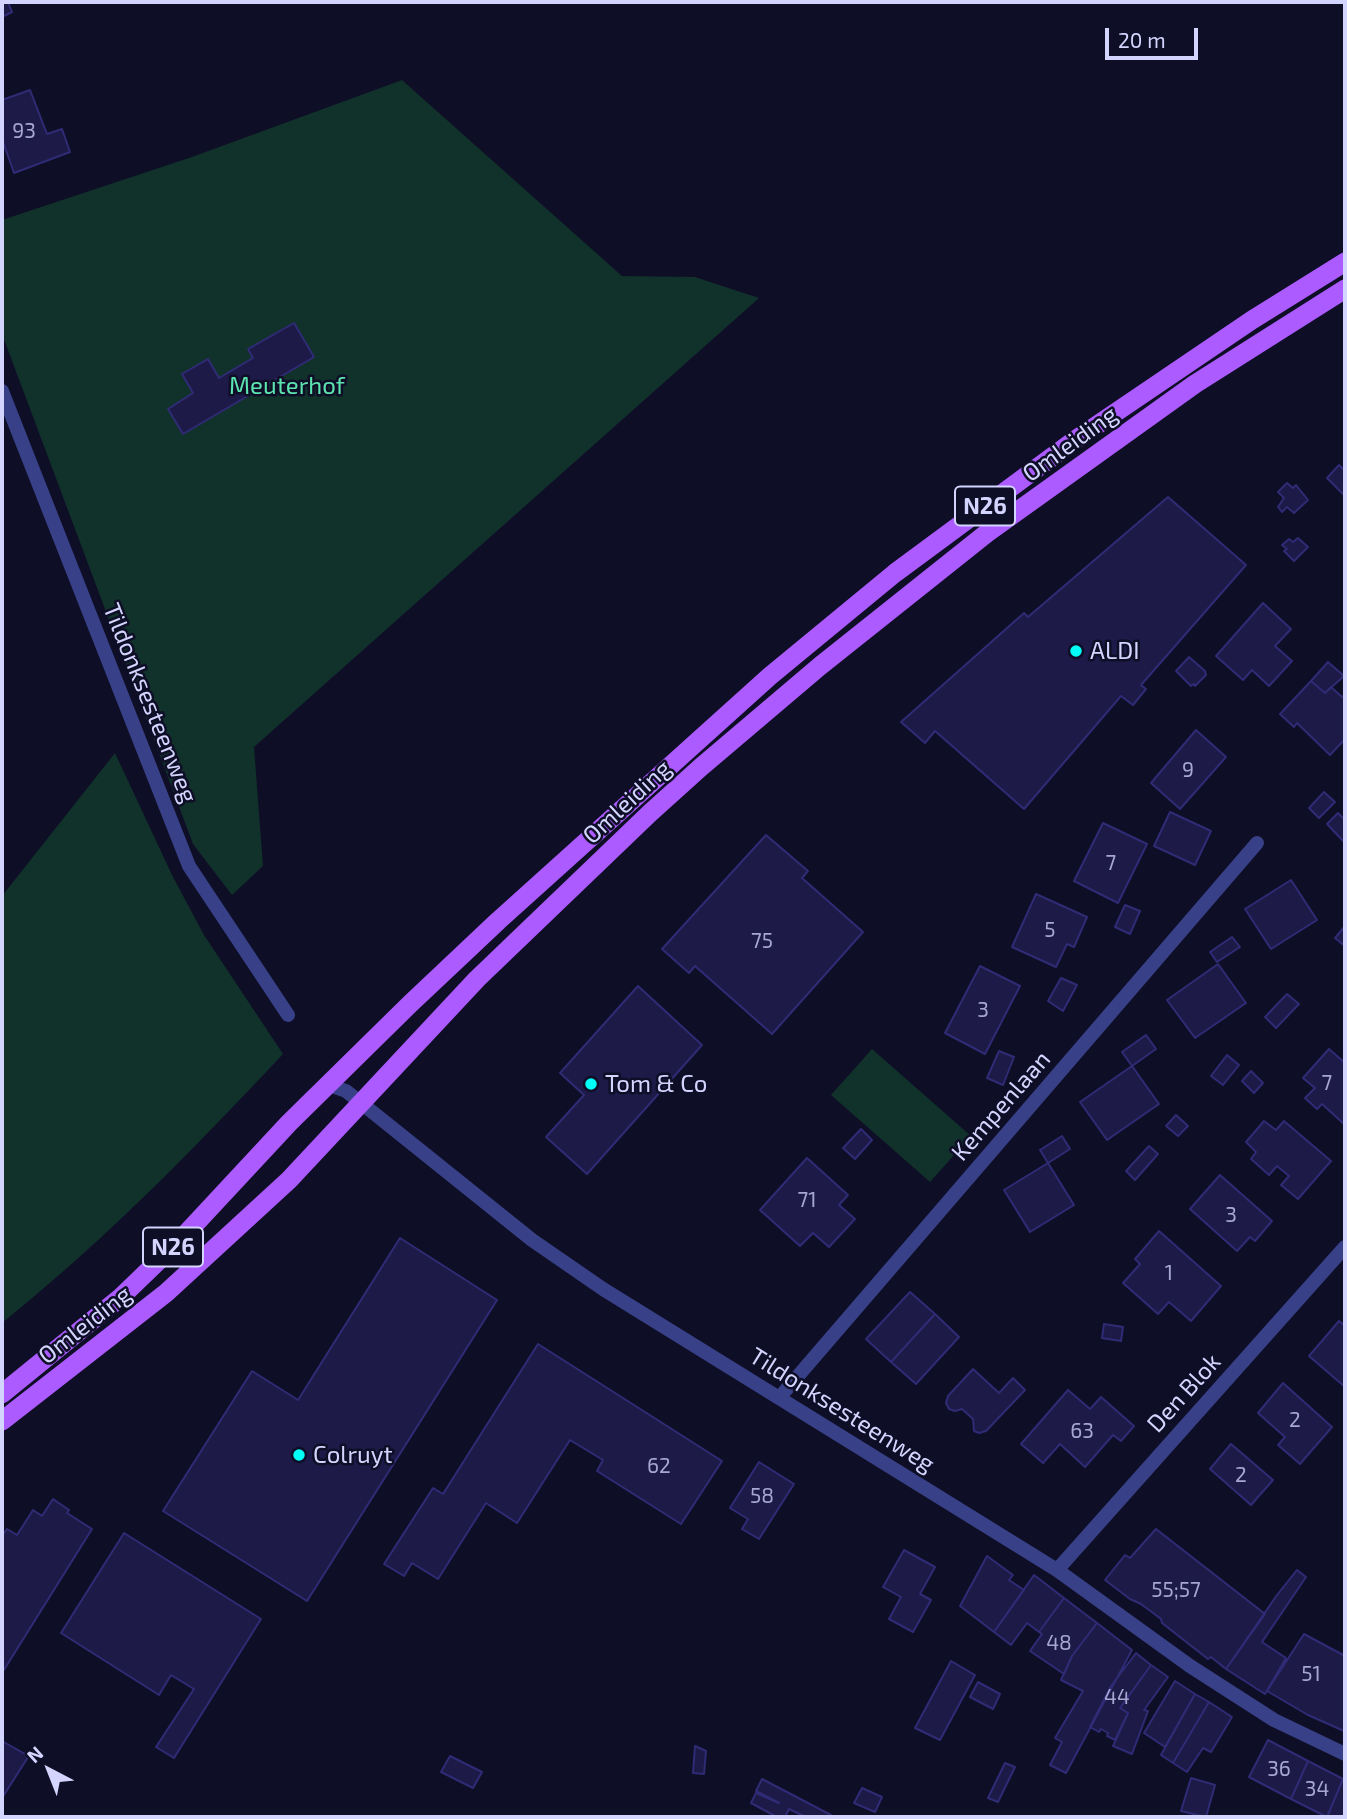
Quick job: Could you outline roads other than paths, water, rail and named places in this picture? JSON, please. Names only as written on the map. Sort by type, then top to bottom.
[{"type":"main road","name":"Omleiding","points":[[2,1394],[121,1297],[183,1238],[329,1084],[417,998],[770,676],[895,573],[1075,440],[1252,320],[1345,262]]},
{"type":"main road","name":"Omleiding","points":[[2,1421],[166,1293],[289,1180],[477,979],[650,813],[857,635],[987,533],[1195,384],[1345,289]]},
{"type":"street","name":"Tildonksesteenweg","points":[[2,391],[189,866],[288,1015]]},
{"type":"street","name":"Kempenlaan","points":[[779,1398],[1258,843]]},
{"type":"street","name":"Tildonksesteenweg","points":[[329,1084],[346,1091],[541,1247],[603,1289],[1056,1570],[1189,1666],[1274,1720],[1345,1754]]},
{"type":"street","name":"Den Blok","points":[[1056,1570],[1345,1247]]},
{"type":"place","name":"ALDI","points":[[1076,651]]},
{"type":"place","name":"Tom & Co","points":[[591,1084]]},
{"type":"place","name":"Colruyt","points":[[299,1455]]},
{"type":"park label","name":"Meuterhof","points":[[287,386]]}]
